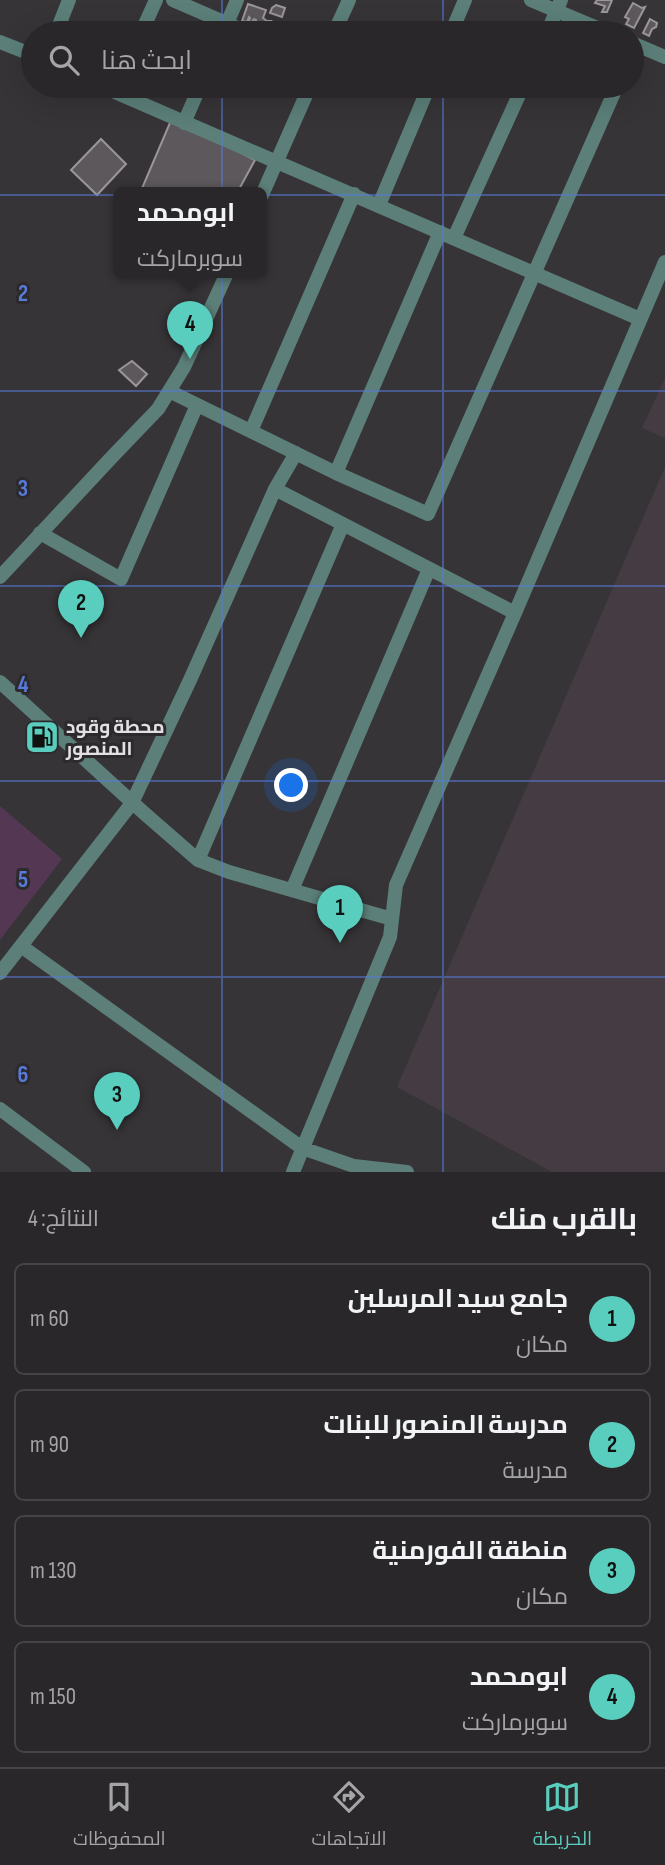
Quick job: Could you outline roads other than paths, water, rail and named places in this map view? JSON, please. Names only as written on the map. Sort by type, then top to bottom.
[{"type":"street","points":[[61,21],[69,0]]},
{"type":"street","points":[[146,21],[156,0]]},
{"type":"street","points":[[173,0],[212,21]]},
{"type":"street","points":[[228,21],[237,0]]},
{"type":"street","points":[[339,21],[349,0]]},
{"type":"street","points":[[457,21],[466,0]]},
{"type":"street","points":[[531,0],[559,5],[588,21]]},
{"type":"street","points":[[0,42],[21,50]]},
{"type":"street","points":[[644,50],[665,57]]},
{"type":"street","points":[[135,98],[184,123],[640,319]]},
{"type":"street","points":[[184,123],[195,98]]},
{"type":"street","points":[[266,187],[305,98]]},
{"type":"street","points":[[379,205],[424,98]]},
{"type":"street","points":[[454,238],[518,98]]},
{"type":"street","points":[[169,391],[428,514],[612,98]]},
{"type":"street","points":[[251,432],[354,194]]},
{"type":"street","points":[[335,472],[440,232]]},
{"type":"street","points":[[293,1172],[390,937],[396,885],[665,262]]},
{"type":"street","points":[[0,577],[158,410],[184,367],[225,278]]},
{"type":"street","points":[[40,533],[121,579],[197,405]]},
{"type":"street","points":[[0,974],[132,803],[275,489],[296,453]]},
{"type":"street","points":[[275,489],[515,613]]},
{"type":"street","points":[[198,860],[343,524]]},
{"type":"street","points":[[292,890],[429,569]]},
{"type":"street","points":[[0,682],[198,860],[229,872],[392,919]]},
{"type":"street","points":[[22,946],[302,1148],[354,1166],[407,1172]]},
{"type":"street","points":[[0,1109],[85,1172]]},
{"type":"place","name":"ابومحمد","points":[[190,359]]},
{"type":"place","name":"مدرسة المنصور للبنات","points":[[81,638]]},
{"type":"place","name":"محطة وقود المنصور","points":[[42,737]]},
{"type":"place","name":"جامع سيد المرسلين","points":[[340,943]]},
{"type":"place","name":"منطقة الفورمنية","points":[[117,1130]]}]
